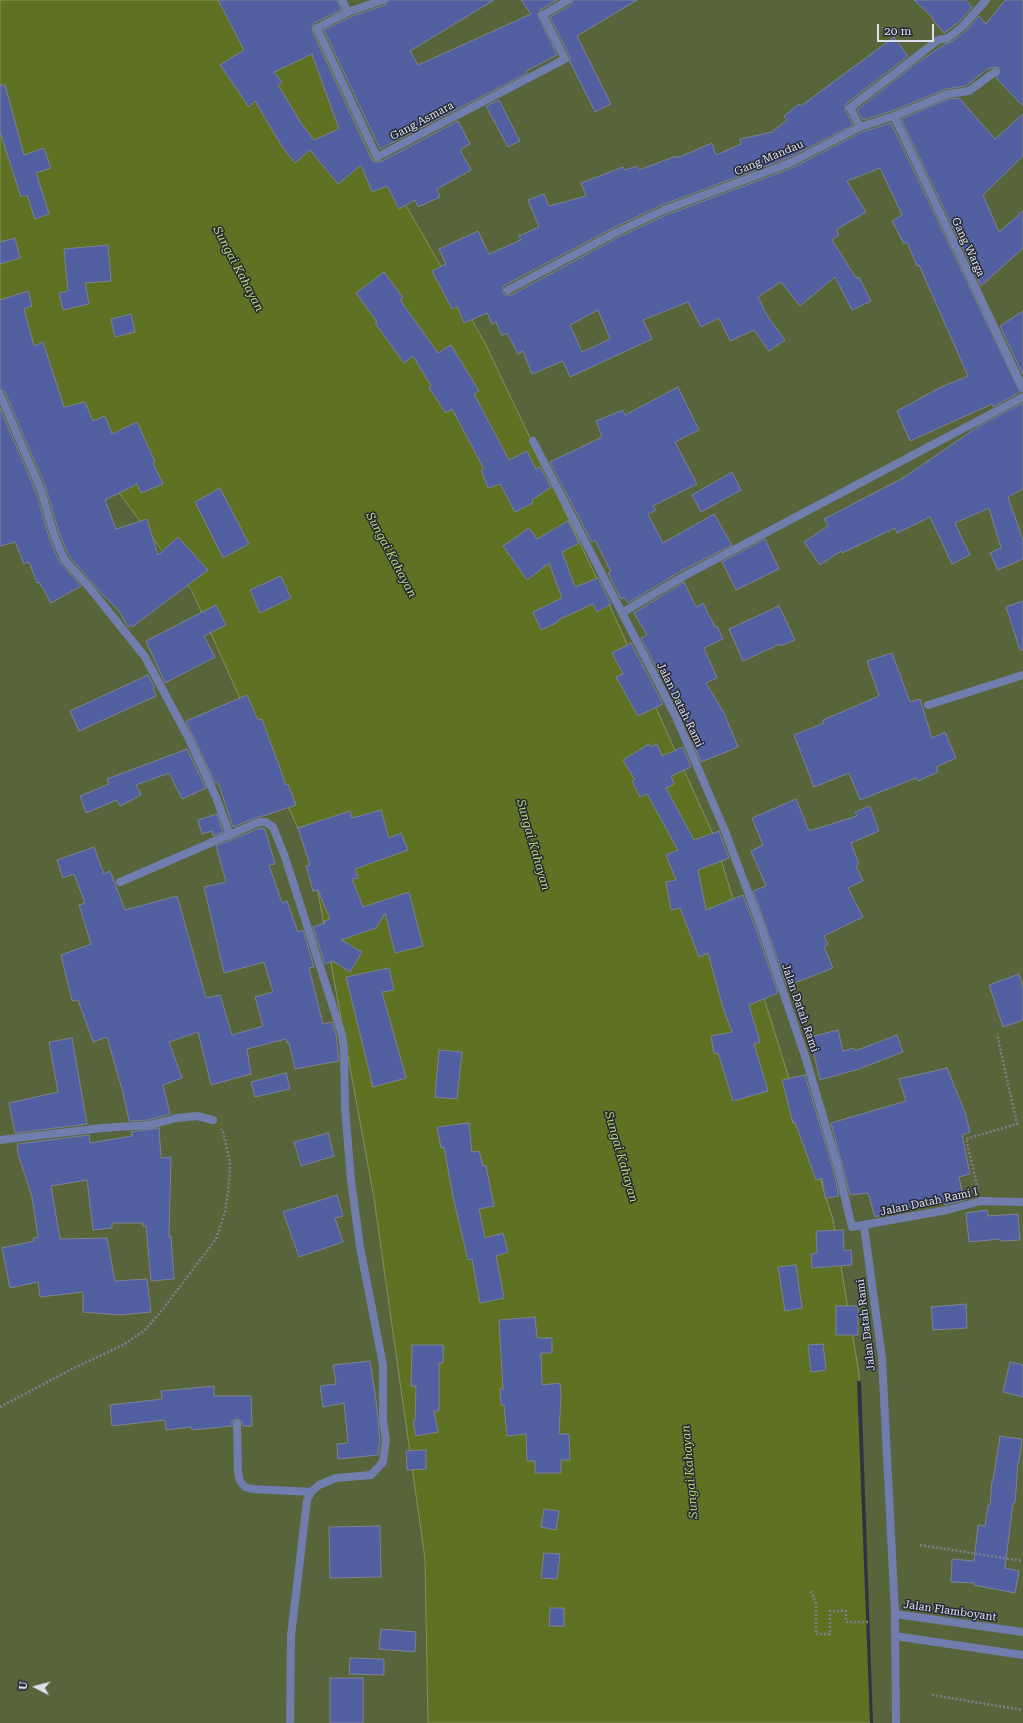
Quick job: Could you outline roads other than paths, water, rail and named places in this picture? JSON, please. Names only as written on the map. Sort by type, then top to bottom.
[{"type":"street","points":[[342,0],[348,12],[383,0]]},
{"type":"street","name":"Gang Asmara","points":[[348,12],[317,28],[377,157],[565,59],[543,15],[568,0]]},
{"type":"street","points":[[860,127],[850,108],[938,40],[948,38],[963,26],[986,0]]},
{"type":"street","name":"Gang Mandau","points":[[508,290],[650,216],[790,163],[860,127],[894,116],[948,94],[969,91],[995,72]]},
{"type":"street","name":"Gang Warga","points":[[894,116],[1023,388]]},
{"type":"street","points":[[0,394],[41,490],[54,535],[64,559],[89,587],[145,657],[187,736],[216,797],[230,835]]},
{"type":"street","points":[[622,613],[684,576],[1023,397]]},
{"type":"street","name":"Jalan Datah Rami","points":[[533,441],[676,717],[725,832],[761,927],[806,1059],[837,1164],[852,1227],[864,1226],[882,1358],[895,1614]]},
{"type":"street","points":[[928,705],[1023,675]]},
{"type":"street","points":[[120,882],[259,822],[265,822],[273,827],[285,857],[342,1035],[344,1048],[345,1108],[351,1180],[360,1247],[383,1365],[383,1420],[386,1440],[384,1462],[371,1475],[336,1478],[319,1485],[311,1492],[307,1500],[291,1636],[290,1723]]},
{"type":"street","points":[[0,1140],[102,1128],[150,1125],[190,1116],[213,1120]]},
{"type":"street","name":"Jalan Datah Rami I","points":[[864,1226],[947,1210],[981,1201],[1023,1202]]},
{"type":"street","points":[[237,1424],[238,1472],[240,1481],[245,1487],[252,1489],[311,1492]]},
{"type":"street","name":"Jalan Flamboyant","points":[[896,1723],[895,1614],[1023,1632]]},
{"type":"street","points":[[895,1636],[1023,1655]]},
{"type":"water","name":"Sungai Kahayan","points":[[0,0],[299,0],[386,171],[484,341],[608,602],[713,834],[833,1220],[859,1373],[871,1723],[428,1723],[425,1559],[374,1198],[312,860],[192,591],[0,333]]}]
